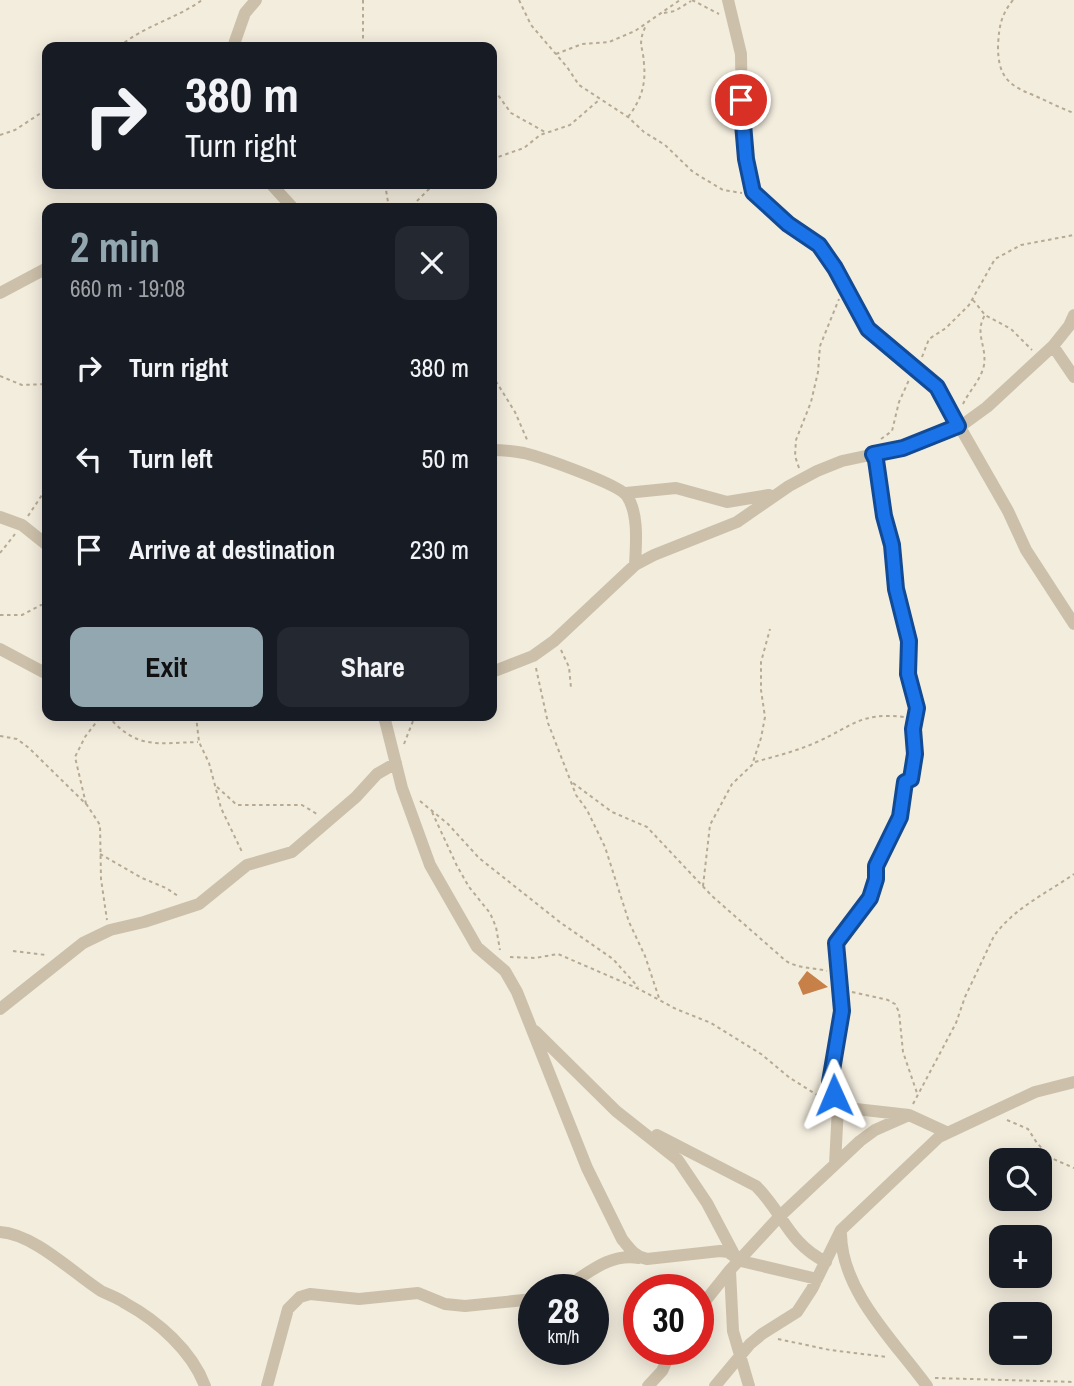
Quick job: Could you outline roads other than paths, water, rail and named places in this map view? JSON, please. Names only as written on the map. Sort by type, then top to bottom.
[{"type":"street","points":[[234,42],[245,13],[256,0]]},
{"type":"street","points":[[727,0],[741,54],[742,113],[746,159],[753,192],[788,224],[819,245],[835,268],[868,329],[937,387],[1008,511],[1026,550],[1074,624]]},
{"type":"street","points":[[276,189],[288,203]]},
{"type":"street","points":[[0,293],[42,271]]},
{"type":"street","points":[[497,670],[533,656],[554,641],[635,565],[674,545],[737,522],[803,477],[842,461],[903,448],[956,422],[975,417],[1053,346],[1074,315]]},
{"type":"street","points":[[1053,346],[1074,377]]},
{"type":"street","points":[[497,450],[534,456],[602,481],[626,494],[676,488],[727,502],[776,494]]},
{"type":"street","points":[[835,1164],[838,1107],[830,1082],[842,1011],[836,943],[870,898],[876,879],[876,866],[897,827],[905,782],[911,779],[915,754],[913,729],[917,708],[908,674],[909,641],[896,589],[892,545],[873,454]]},
{"type":"street","points":[[626,494],[636,538],[635,565]]},
{"type":"street","points":[[0,517],[22,526],[42,541]]},
{"type":"street","points":[[0,649],[42,671]]},
{"type":"street","points":[[385,721],[402,788],[430,865],[477,947],[505,971],[517,992],[587,1168],[622,1238],[639,1258]]},
{"type":"street","points":[[0,1009],[83,943],[110,930],[188,908],[206,900],[247,865],[292,852],[356,797],[377,775],[396,763]]},
{"type":"street","points":[[530,1025],[629,1122],[662,1147],[690,1175],[738,1259]]},
{"type":"street","points":[[715,1386],[740,1354],[762,1334],[797,1312],[841,1230],[933,1142],[946,1132],[1035,1092],[1074,1082]]},
{"type":"street","points":[[838,1107],[909,1115],[946,1132]]},
{"type":"street","points":[[714,1290],[738,1259],[780,1216],[868,1134],[909,1115]]},
{"type":"street","points":[[629,1122],[756,1186],[768,1198],[803,1249],[826,1262]]},
{"type":"street","points":[[841,1230],[843,1257],[849,1274],[875,1318],[924,1382]]},
{"type":"street","points":[[0,1232],[17,1236],[70,1266],[101,1291],[128,1304],[159,1326],[197,1364],[205,1386]]},
{"type":"street","points":[[586,1274],[608,1260],[628,1256],[656,1258],[720,1251],[728,1252],[738,1259],[817,1279]]},
{"type":"street","points":[[730,1270],[731,1318],[749,1386]]},
{"type":"street","points":[[267,1386],[288,1309],[300,1297],[310,1294],[359,1299],[418,1293],[445,1304],[466,1306],[518,1301]]},
{"type":"street","points":[[648,1386],[665,1365]]}]
